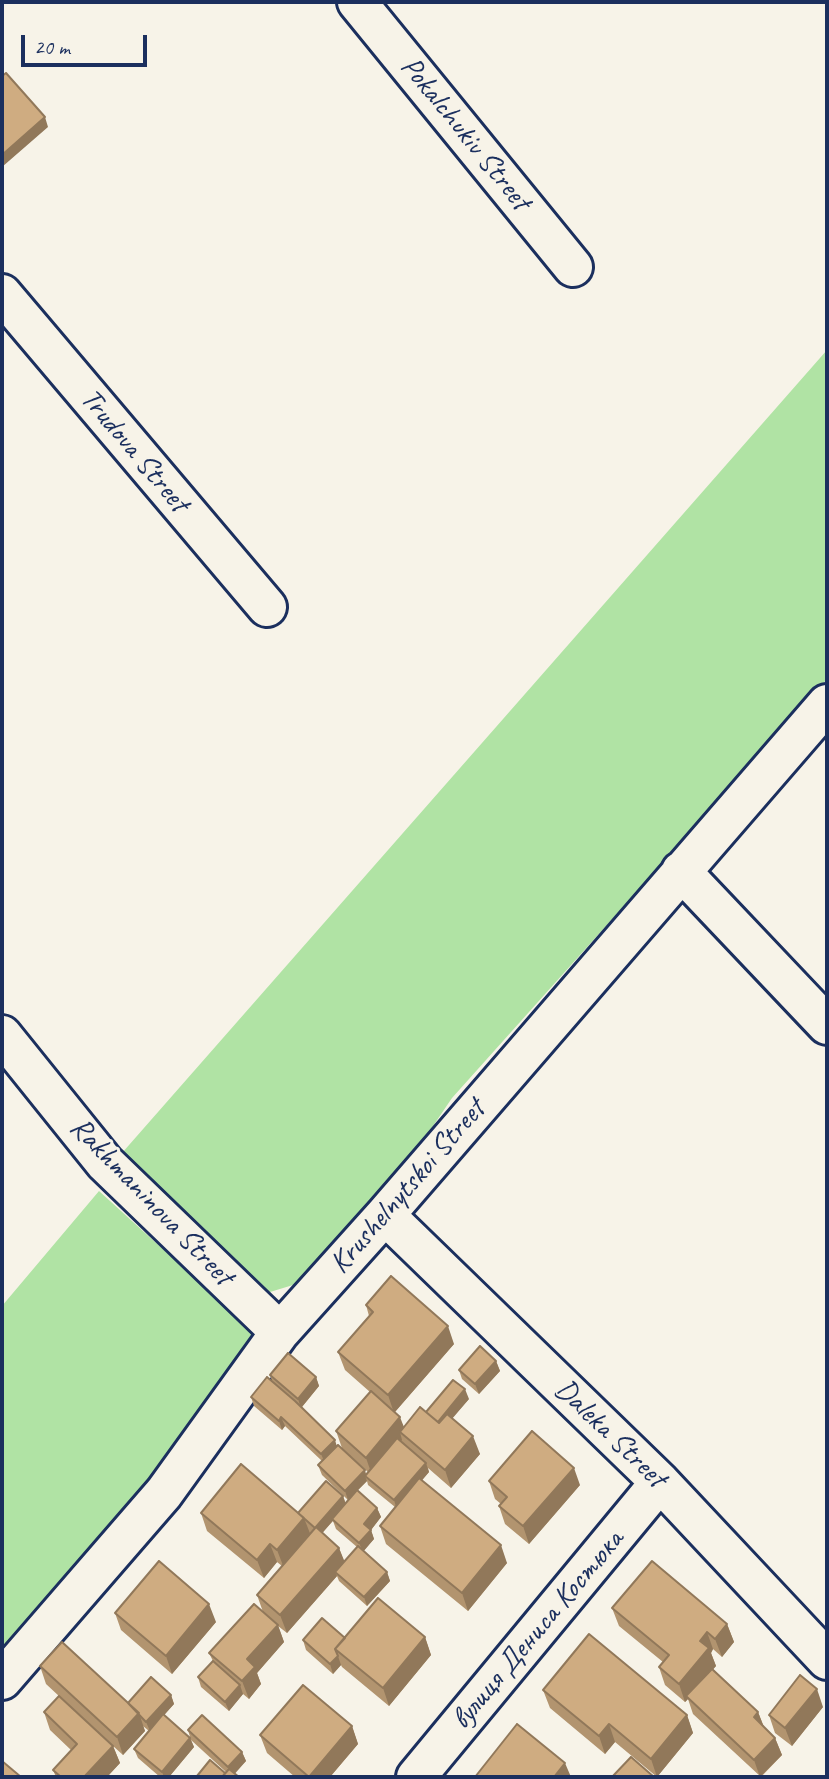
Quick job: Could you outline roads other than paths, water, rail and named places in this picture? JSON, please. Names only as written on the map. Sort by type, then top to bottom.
[{"type":"street","name":"Pokalchukiv Street","points":[[357,2],[573,267]]},
{"type":"street","name":"Trudova Street","points":[[2,294],[267,607]]},
{"type":"street","name":"Krushelnytskoi Street","points":[[2,1680],[164,1493],[280,1332],[385,1215],[827,704]]},
{"type":"street","points":[[681,871],[827,1025]]},
{"type":"street","name":"Rakhmaninova Street","points":[[2,1035],[105,1163],[280,1332]]},
{"type":"street","name":"Daleka Street","points":[[385,1215],[660,1482],[827,1660]]},
{"type":"street","name":"вулиця Дениса Костюка","points":[[416,1777],[660,1482]]}]
